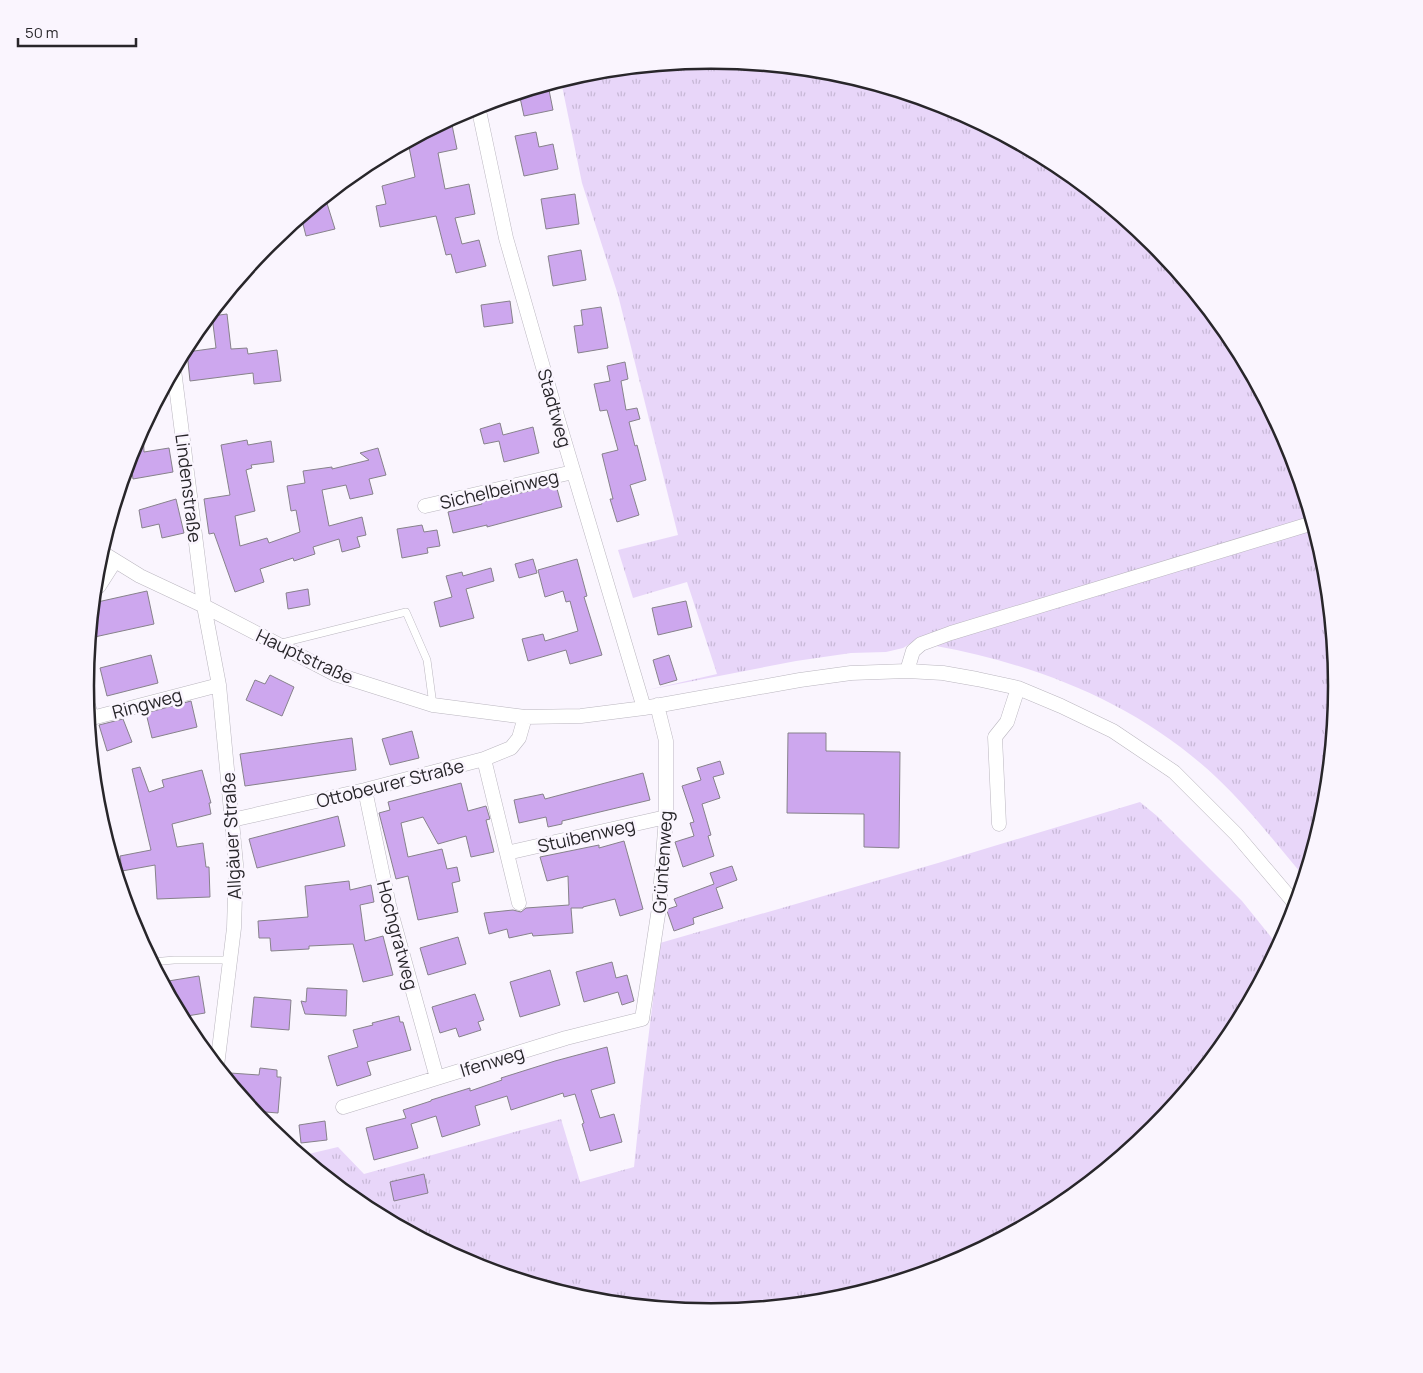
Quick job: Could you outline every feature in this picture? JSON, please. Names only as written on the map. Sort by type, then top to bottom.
[{"type":"street","name":"Stadtweg","points":[[480,114],[506,238],[573,472],[650,706]]},
{"type":"street","name":"Lindenstraße","points":[[175,381],[204,606]]},
{"type":"street","name":"Sichelbeinweg","points":[[425,506],[573,472]]},
{"type":"street","points":[[907,671],[913,651],[921,644],[951,633],[1307,525]]},
{"type":"street","name":"Hauptstraße","points":[[108,556],[140,576],[204,606],[335,674],[433,705],[525,717],[581,716],[800,680],[851,673],[907,671],[943,673],[1018,688],[1113,731],[1174,772],[1236,834],[1291,900]]},
{"type":"street","points":[[104,579],[116,561]]},
{"type":"street","name":"Allgäuer Straße","points":[[204,606],[218,685],[232,820],[236,894],[231,960],[218,1059]]},
{"type":"street","name":"Ringweg","points":[[95,717],[218,685]]},
{"type":"street","points":[[999,824],[995,737],[1007,722],[1018,688]]},
{"type":"street","name":"Grüntenweg","points":[[642,1019],[659,908],[666,817],[666,741],[650,706]]},
{"type":"street","name":"Ottobeurer Straße","points":[[232,820],[365,790],[484,759],[511,748],[519,738],[525,717]]},
{"type":"street","points":[[484,759],[519,903]]},
{"type":"street","name":"Hochgratweg","points":[[365,790],[389,905],[437,1078]]},
{"type":"street","name":"Stuibenweg","points":[[507,853],[666,817]]},
{"type":"street","name":"Ifenweg","points":[[343,1107],[566,1038],[642,1019]]},
{"type":"lane","points":[[277,644],[406,612],[427,660],[433,705]]},
{"type":"lane","points":[[158,961],[231,960]]},
{"type":"green space","points":[[712,69],[792,74],[871,90],[948,116],[985,132],[1055,173],[1088,196],[1148,250],[1202,310],[1225,343],[1266,413],[1282,450],[1306,521],[918,639],[903,648],[886,652],[851,653],[796,661],[647,690],[717,674],[687,582],[633,598],[618,550],[678,535],[618,295],[582,183],[562,88],[631,74],[671,70]]},
{"type":"green space","points":[[1308,529],[1324,606],[1328,646],[1328,727],[1317,807],[1300,872],[1252,814],[1217,778],[1187,752],[1155,729],[1122,709],[1050,677],[1013,664],[936,646],[936,643]]},
{"type":"green space","points":[[1140,802],[1157,816],[1242,901],[1274,941],[1266,960],[1225,1030],[1202,1063],[1176,1094],[1119,1151],[1088,1177],[1055,1200],[985,1241],[910,1271],[871,1283],[792,1299],[712,1304],[671,1303],[631,1299],[552,1283],[475,1257],[438,1241],[368,1200],[335,1177],[308,1154],[338,1147],[364,1174],[561,1119],[580,1182],[634,1167],[660,943],[938,863]]},
{"type":"building","points":[[549,91],[553,110],[524,116],[520,100]]},
{"type":"building","points":[[452,126],[457,149],[438,153],[445,189],[469,184],[475,214],[455,218],[462,244],[479,240],[486,266],[456,273],[451,254],[446,255],[436,216],[380,227],[376,206],[386,204],[382,186],[415,177],[409,148]]},
{"type":"building","points":[[536,132],[539,147],[553,144],[558,169],[524,176],[515,136]]},
{"type":"building","points":[[575,194],[579,224],[546,229],[541,199]]},
{"type":"building","points":[[327,203],[335,229],[306,236],[303,223]]},
{"type":"building","points":[[581,250],[586,280],[553,286],[548,256]]},
{"type":"building","points":[[510,301],[513,323],[484,327],[481,305]]},
{"type":"building","points":[[601,307],[608,348],[578,353],[574,326],[583,325],[581,310]]},
{"type":"building","points":[[227,314],[231,349],[247,348],[248,354],[277,350],[281,381],[254,384],[253,373],[190,381],[188,360],[193,351],[216,348],[213,322],[217,315]]},
{"type":"building","points":[[625,362],[628,379],[621,381],[626,410],[637,408],[640,419],[629,422],[646,480],[630,485],[639,515],[617,522],[610,499],[613,499],[602,454],[618,450],[607,410],[600,411],[594,384],[610,381],[607,366]]},
{"type":"building","points":[[500,423],[503,435],[533,427],[539,453],[504,462],[499,441],[484,444],[480,429]]},
{"type":"building","points":[[247,440],[248,445],[271,441],[274,462],[251,465],[252,468],[246,470],[255,511],[235,516],[240,546],[267,538],[269,543],[300,532],[296,510],[291,511],[287,486],[305,483],[303,471],[332,467],[332,469],[369,460],[360,453],[378,448],[386,475],[369,479],[373,494],[350,499],[346,485],[322,490],[329,526],[362,517],[366,535],[357,537],[360,547],[342,552],[339,539],[313,547],[315,554],[294,561],[293,558],[260,569],[264,582],[235,592],[214,533],[209,534],[204,499],[230,495],[221,445]]},
{"type":"building","points":[[144,444],[144,452],[169,448],[173,472],[133,479],[132,474]]},
{"type":"building","points":[[556,485],[562,507],[487,527],[487,525],[453,533],[448,512],[482,504],[481,502]]},
{"type":"building","points":[[176,499],[184,533],[162,538],[159,524],[142,528],[139,510]]},
{"type":"building","points":[[422,525],[424,532],[437,530],[440,546],[427,548],[428,553],[402,558],[397,529]]},
{"type":"building","points":[[533,559],[537,573],[519,578],[515,564]]},
{"type":"building","points":[[577,559],[587,596],[584,597],[602,655],[570,664],[566,650],[528,661],[522,639],[543,634],[545,641],[578,631],[570,601],[566,602],[563,591],[545,597],[538,570]]},
{"type":"building","points":[[491,568],[494,581],[466,589],[474,618],[440,627],[434,602],[452,597],[446,576],[462,572],[463,576]]},
{"type":"building","points":[[308,589],[310,605],[288,609],[286,593]]},
{"type":"building","points":[[147,591],[154,624],[96,637],[100,601]]},
{"type":"building","points":[[686,601],[692,627],[658,635],[652,608]]},
{"type":"building","points":[[151,655],[158,683],[107,696],[100,668]]},
{"type":"building","points":[[669,655],[677,680],[660,685],[653,660]]},
{"type":"building","points":[[270,675],[294,687],[282,716],[246,700],[255,680],[265,684]]},
{"type":"building","points":[[191,701],[197,727],[152,738],[146,713]]},
{"type":"building","points":[[123,719],[132,742],[107,751],[99,725]]},
{"type":"building","points":[[412,731],[419,758],[390,765],[382,739]]},
{"type":"building","points":[[788,733],[826,733],[826,751],[900,752],[899,848],[864,847],[864,814],[787,813]]},
{"type":"building","points":[[352,738],[356,770],[245,786],[240,754]]},
{"type":"building","points":[[720,761],[724,774],[713,777],[720,798],[702,804],[711,835],[708,836],[714,856],[683,867],[675,842],[694,836],[690,823],[694,822],[682,786],[701,780],[697,768]]},
{"type":"building","points":[[140,767],[149,792],[164,787],[162,780],[202,770],[211,803],[209,803],[211,814],[172,824],[177,847],[203,843],[206,867],[209,867],[210,897],[157,899],[155,865],[123,871],[120,856],[151,850],[132,769]]},
{"type":"building","points":[[643,773],[650,800],[562,821],[562,824],[548,827],[546,817],[519,823],[514,800],[543,794],[545,799]]},
{"type":"building","points":[[461,783],[468,811],[486,806],[490,819],[486,820],[494,852],[471,857],[466,836],[438,844],[423,817],[401,823],[408,857],[442,849],[447,869],[457,867],[460,881],[452,883],[458,912],[418,920],[408,876],[396,879],[379,813],[390,810],[388,802]]},
{"type":"building","points":[[338,816],[345,846],[257,868],[249,839]]},
{"type":"building","points":[[624,841],[643,909],[620,916],[615,899],[583,908],[571,908],[573,933],[533,936],[532,933],[509,938],[507,929],[489,934],[484,913],[513,910],[521,912],[526,908],[569,905],[568,876],[547,881],[540,857],[599,845],[599,848]]},
{"type":"building","points":[[732,866],[737,880],[716,888],[723,908],[693,918],[694,924],[674,931],[667,911],[677,906],[674,899],[714,884],[710,873]]},
{"type":"building","points":[[349,881],[350,890],[371,885],[374,902],[360,905],[365,941],[383,936],[393,975],[363,982],[353,944],[309,946],[309,949],[271,951],[270,938],[259,938],[258,921],[308,917],[305,886]]},
{"type":"building","points":[[458,937],[466,964],[428,975],[420,948]]},
{"type":"building","points":[[612,962],[616,978],[627,975],[634,1001],[622,1005],[618,992],[584,1002],[576,972]]},
{"type":"building","points":[[550,970],[560,1005],[520,1017],[510,982]]},
{"type":"building","points":[[199,976],[205,1013],[189,1016],[169,981]]},
{"type":"building","points":[[307,988],[347,990],[346,1016],[305,1014],[301,1001],[306,1002]]},
{"type":"building","points":[[475,994],[484,1020],[478,1022],[481,1030],[459,1037],[456,1028],[440,1033],[432,1007]]},
{"type":"building","points":[[254,997],[291,1000],[289,1030],[251,1027]]},
{"type":"building","points":[[399,1016],[400,1022],[403,1022],[411,1050],[367,1062],[371,1075],[337,1086],[328,1056],[358,1047],[353,1030]]},
{"type":"building","points":[[607,1047],[615,1083],[591,1090],[600,1118],[614,1114],[622,1142],[590,1151],[575,1094],[564,1097],[563,1093],[511,1110],[507,1096],[475,1106],[480,1125],[442,1137],[436,1116],[411,1124],[418,1148],[374,1160],[366,1128],[406,1118],[403,1110],[470,1088],[470,1091],[502,1080],[501,1078],[555,1061]]},
{"type":"building","points":[[260,1068],[277,1070],[277,1077],[281,1077],[278,1113],[264,1112],[230,1074],[259,1075]]},
{"type":"building","points":[[325,1121],[327,1140],[301,1143],[299,1125]]},
{"type":"building","points":[[424,1174],[428,1193],[394,1201],[390,1182]]}]
